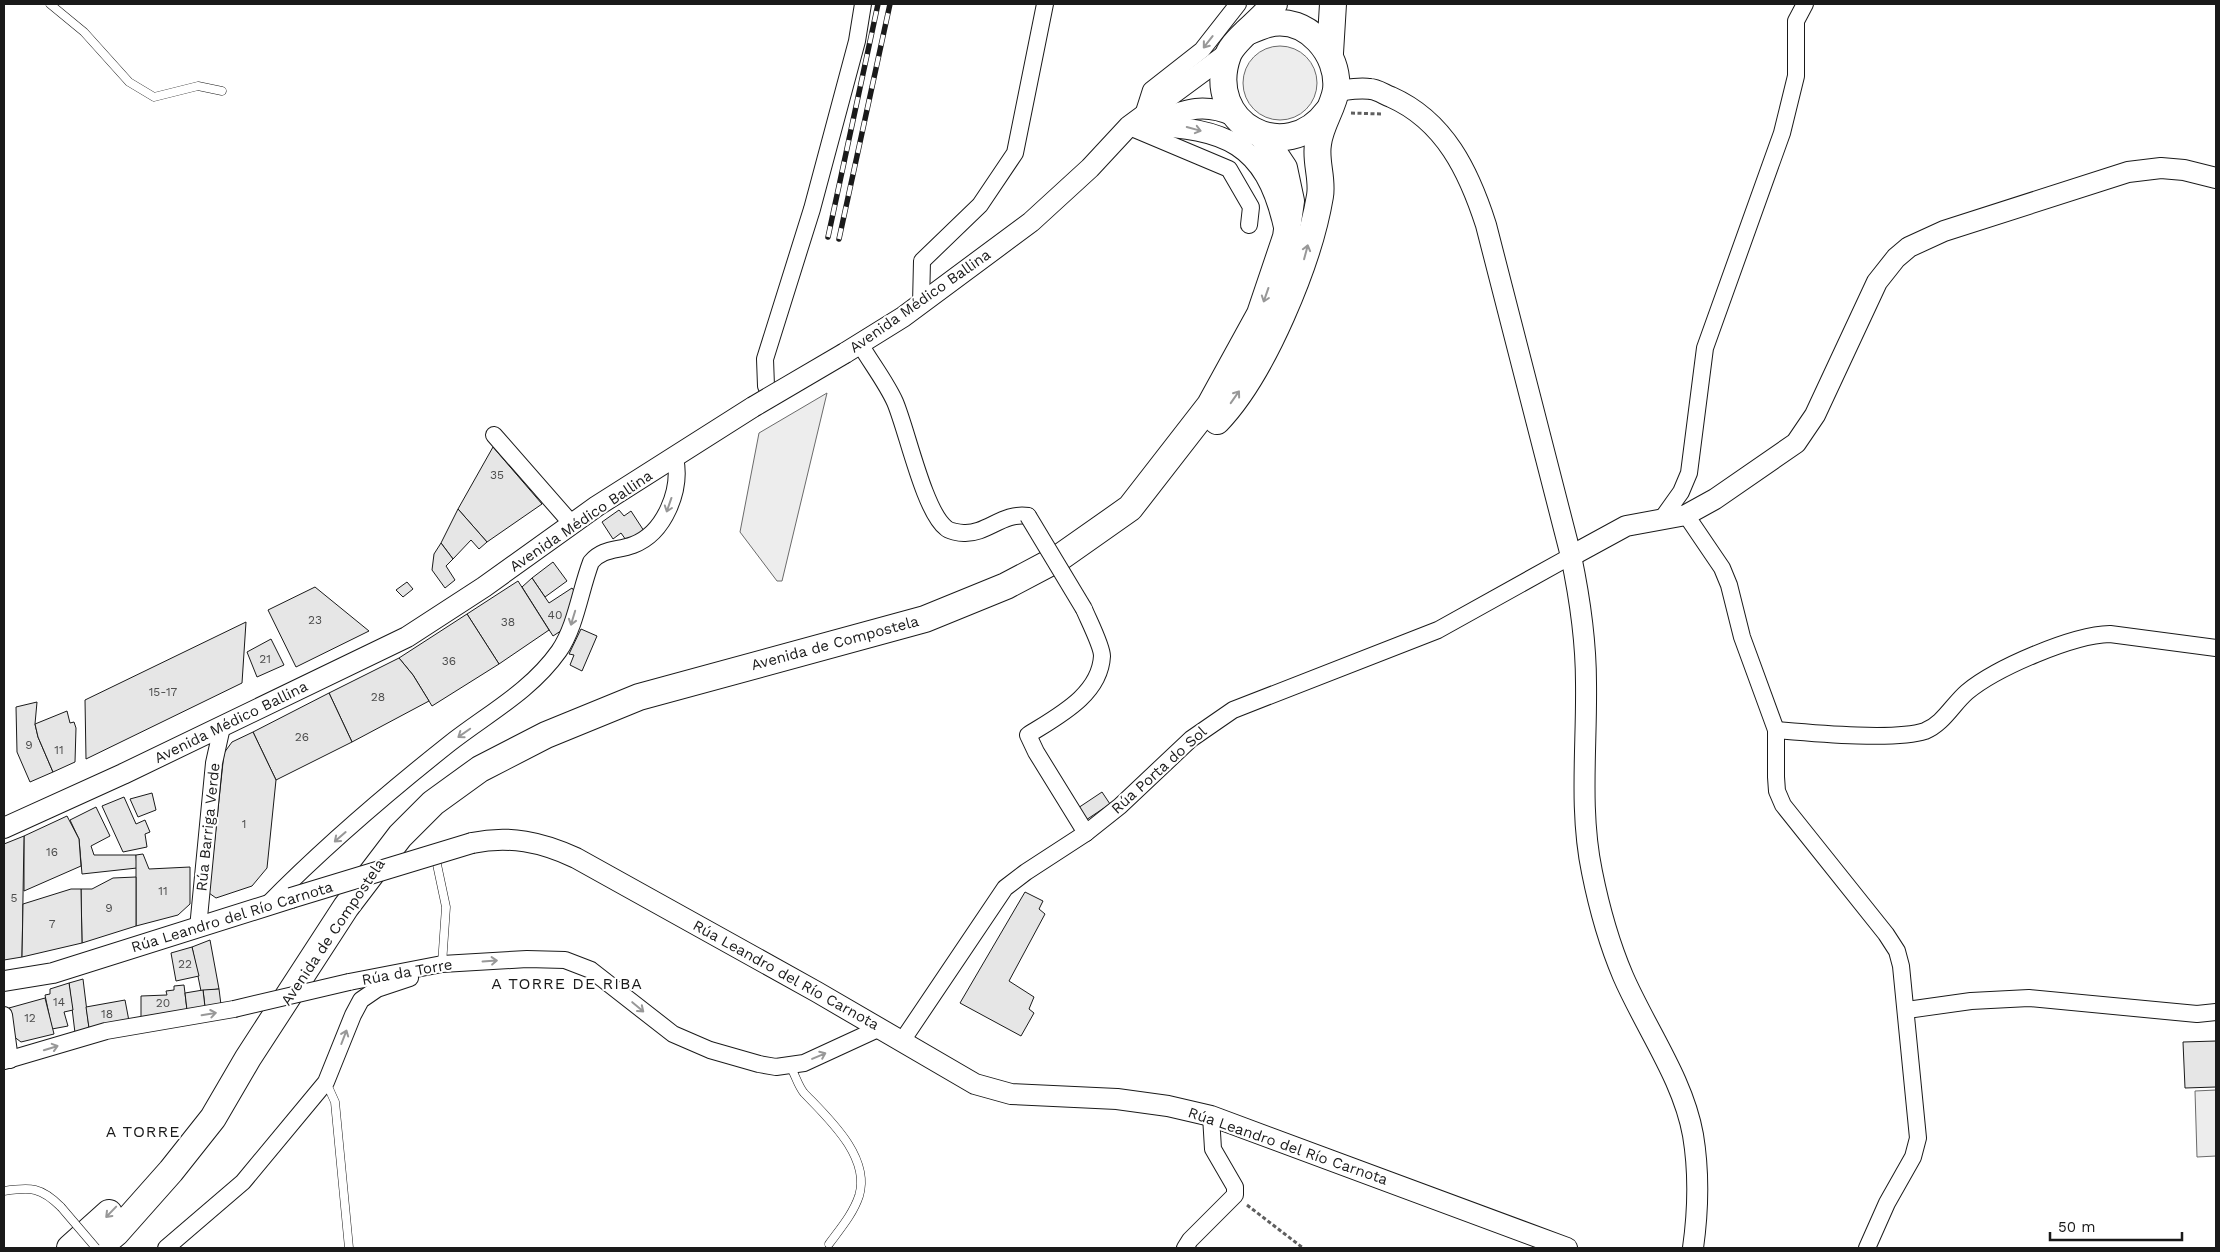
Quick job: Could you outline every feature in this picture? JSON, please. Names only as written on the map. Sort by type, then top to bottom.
[{"type":"highway","points":[[1274,4],[1228,53],[1222,78],[1225,100],[1234,116],[1243,125],[1262,135],[1290,137],[1306,131],[1322,119],[1332,100]]},
{"type":"highway","points":[[1130,508],[1164,477],[1222,416],[1258,363],[1304,260],[1321,194],[1318,144],[1332,100],[1335,68],[1330,53],[1333,4]]},
{"type":"highway","points":[[1247,32],[1270,24],[1292,24],[1312,33],[1330,53]]},
{"type":"highway","name":"Avenida de Compostela","points":[[97,1248],[116,1233],[171,1171],[212,1118],[248,1058],[346,908],[400,836],[433,803],[480,769],[546,735],[638,697],[925,619],[943,612],[1006,586],[1059,558],[1130,508],[1210,405],[1260,314],[1286,237],[1291,201],[1284,168],[1262,135]]},
{"type":"highway","name":"Avenida de Compostela","points":[[70,1248],[103,1220],[160,1160],[248,1058]]},
{"type":"street","points":[[771,396],[766,386],[765,359],[817,190],[857,42],[863,4]]},
{"type":"street","points":[[921,304],[922,261],[980,205],[1015,153],[1045,4]]},
{"type":"street","points":[[1141,123],[1151,90],[1202,50],[1238,4]]},
{"type":"street","points":[[1661,520],[1681,492],[1689,473],[1705,348],[1782,133],[1796,76],[1796,21],[1805,4]]},
{"type":"street","name":"Avenida Médico Ballina","points":[[4,828],[407,637],[484,587],[596,506],[675,458],[753,407],[852,349],[921,304],[1031,222],[1113,142],[1141,123],[1228,53]]},
{"type":"street","points":[[1332,100],[1371,88],[1406,104],[1432,124],[1452,148],[1467,172],[1486,225],[1571,556],[1585,641],[1586,804],[1591,870],[1604,923],[1623,976],[1683,1098],[1693,1135],[1696,1168],[1693,1248]]},
{"type":"street","name":"Avenida Médico Ballina","points":[[1141,123],[1196,108],[1217,109],[1234,116]]},
{"type":"street","points":[[1141,123],[1229,169],[1251,206],[1249,225]]},
{"type":"street","points":[[1141,123],[1188,127],[1230,140],[1260,164],[1278,202],[1286,237]]},
{"type":"street","points":[[1571,556],[1622,528],[1645,521],[1686,516],[1723,494],[1796,442],[1814,415],[1877,282],[1896,258],[1909,247],[1944,231],[2128,172],[2161,168],[2184,170],[2216,178]]},
{"type":"street","points":[[852,349],[895,402],[909,449],[935,516],[947,529],[965,534],[985,528],[1016,514],[1028,516],[1084,609],[1102,655],[1094,685],[1066,710],[1028,735],[1036,752],[1086,833]]},
{"type":"street","points":[[494,435],[572,524]]},
{"type":"street","points":[[266,906],[294,878],[395,788],[451,742],[522,692],[547,667],[560,649],[569,631],[590,562],[597,555],[609,550],[632,546],[647,538],[662,521],[678,479],[675,458]]},
{"type":"street","points":[[1686,516],[1722,568],[1742,637],[1776,730],[1777,791],[1783,805],[1886,934],[1897,952],[1901,966],[1907,1010],[1918,1138],[1917,1148],[1880,1218],[1867,1248]]},
{"type":"street","name":"Rúa Porta do Sol","points":[[902,1041],[1005,888],[1086,833],[1120,806],[1191,739],[1233,710],[1438,630],[1571,556]]},
{"type":"street","points":[[1776,730],[1874,735],[1913,734],[1927,730],[1940,722],[1968,691],[1987,678],[2045,650],[2093,634],[2110,634],[2216,648]]},
{"type":"street","name":"Rúa Barriga Verde","points":[[198,928],[214,763],[222,726]]},
{"type":"street","name":"Rúa Leandro del Río Carnota","points":[[4,981],[53,973],[472,843],[488,840],[520,840],[556,849],[570,855],[880,1028],[958,1076],[992,1091],[1030,1096],[1117,1099],[1168,1106],[1212,1116],[1567,1248]]},
{"type":"street","name":"Rúa da Torre","points":[[7,1060],[106,1031],[234,1008],[435,965],[527,958],[565,960],[591,970],[657,1024],[690,1042],[759,1064],[790,1066],[820,1056],[880,1028]]},
{"type":"street","points":[[166,1248],[243,1182],[326,1082],[352,1015],[361,1000],[377,989],[417,975],[435,965]]},
{"type":"street","points":[[1907,1010],[1971,1001],[2028,998],[2197,1014],[2216,1012]]},
{"type":"street","points":[[4,1015],[7,1060]]},
{"type":"street","points":[[1185,1248],[1190,1240],[1235,1195],[1235,1187],[1213,1149],[1212,1116]]},
{"type":"lane","points":[[50,4],[84,32],[129,82],[154,97],[198,86],[222,92]]},
{"type":"lane","points":[[435,854],[446,907],[435,965]]},
{"type":"lane","points":[[790,1066],[803,1092],[831,1119],[842,1135],[861,1172],[860,1194],[856,1205],[829,1244]]},
{"type":"lane","points":[[326,1082],[335,1102],[349,1248]]},
{"type":"lane","points":[[4,1191],[33,1188],[44,1192],[61,1207],[97,1248]]},
{"type":"path","points":[[1332,100],[1367,115],[1386,114]]},
{"type":"path","points":[[1235,1195],[1303,1248]]},
{"type":"shaded area","points":[[1280,46],[1294,49],[1306,57],[1314,69],[1317,83],[1314,97],[1306,109],[1294,117],[1280,120],[1266,117],[1254,109],[1246,97],[1243,83],[1246,69],[1254,57],[1266,49]]},
{"type":"shaded area","points":[[827,393],[782,581],[777,581],[740,532],[759,433]]},
{"type":"shaded area","points":[[2216,1090],[2216,1156],[2197,1157],[2195,1091]]},
{"type":"building","points":[[493,447],[542,504],[487,542],[458,509]]},
{"type":"building","points":[[458,509],[487,542],[479,549],[471,540],[453,559],[441,543]]},
{"type":"building","points":[[619,510],[624,516],[631,511],[644,531],[626,540],[621,533],[613,539],[602,522]]},
{"type":"building","points":[[441,543],[453,559],[446,566],[455,580],[445,588],[432,570],[434,554]]},
{"type":"building","points":[[553,562],[567,581],[545,597],[532,578]]},
{"type":"building","points":[[532,578],[549,603],[572,588],[577,595],[567,627],[553,636],[522,587]]},
{"type":"building","points":[[518,581],[549,630],[499,664],[467,614]]},
{"type":"building","points":[[407,582],[413,589],[403,597],[396,590]]},
{"type":"building","points":[[315,587],[369,631],[296,667],[268,610]]},
{"type":"building","points":[[467,614],[499,664],[432,706],[413,675],[399,658]]},
{"type":"building","points":[[246,622],[242,683],[86,759],[85,700]]},
{"type":"building","points":[[581,629],[597,636],[582,671],[570,665],[574,655],[569,654]]},
{"type":"building","points":[[271,639],[284,665],[257,677],[247,652]]},
{"type":"building","points":[[399,658],[413,675],[429,701],[352,742],[329,693]]},
{"type":"building","points":[[329,693],[352,742],[276,780],[253,732]]},
{"type":"building","points":[[37,702],[35,724],[38,737],[53,772],[30,782],[17,752],[16,707]]},
{"type":"building","points":[[67,711],[70,723],[74,722],[76,728],[75,762],[53,772],[38,737],[35,724]]},
{"type":"building","points":[[253,732],[276,780],[267,868],[252,886],[216,898],[209,893],[224,753],[232,742]]},
{"type":"building","points":[[1102,792],[1110,804],[1086,820],[1078,808]]},
{"type":"building","points":[[152,793],[156,810],[138,817],[130,799]]},
{"type":"building","points":[[124,797],[136,824],[145,820],[150,832],[145,834],[147,847],[123,852],[102,806]]},
{"type":"building","points":[[96,807],[110,836],[91,846],[94,855],[136,855],[137,868],[82,874],[79,839],[70,820]]},
{"type":"building","points":[[67,816],[79,839],[81,866],[24,891],[24,836]]},
{"type":"building","points":[[24,836],[22,957],[4,960],[4,844]]},
{"type":"building","points":[[143,854],[149,869],[190,867],[190,904],[178,915],[136,926],[136,855]]},
{"type":"building","points":[[136,877],[136,926],[82,943],[81,889],[92,889],[113,878]]},
{"type":"building","points":[[71,889],[81,889],[82,943],[22,957],[23,904]]},
{"type":"building","points":[[1025,892],[1043,901],[1039,909],[1045,914],[1009,981],[1034,997],[1029,1009],[1034,1013],[1021,1036],[960,1003]]},
{"type":"building","points":[[210,940],[219,989],[201,991],[192,947]]},
{"type":"building","points":[[192,947],[199,976],[176,981],[171,953]]},
{"type":"building","points":[[83,979],[89,1028],[75,1033],[69,983]]},
{"type":"building","points":[[69,983],[73,1010],[64,1012],[68,1026],[52,1029],[45,995],[50,994],[50,989]]},
{"type":"building","points":[[184,985],[187,1010],[141,1019],[141,996],[167,995],[166,991],[174,990],[174,986]]},
{"type":"building","points":[[219,989],[221,1005],[205,1007],[203,990]]},
{"type":"building","points":[[203,990],[205,1007],[187,1010],[185,993]]},
{"type":"building","points":[[45,998],[54,1034],[21,1042],[13,1036],[9,1008]]},
{"type":"building","points":[[125,1000],[129,1021],[89,1028],[86,1007]]},
{"type":"building","points":[[2216,1041],[2216,1087],[2185,1088],[2183,1042]]},
{"type":"railway","points":[[828,237],[878,4]]},
{"type":"railway","points":[[839,239],[890,4]]},
{"type":"district","name":"A TORRE DE RIBA","points":[[567,983]]},
{"type":"district","name":"A TORRE","points":[[143,1131]]}]
